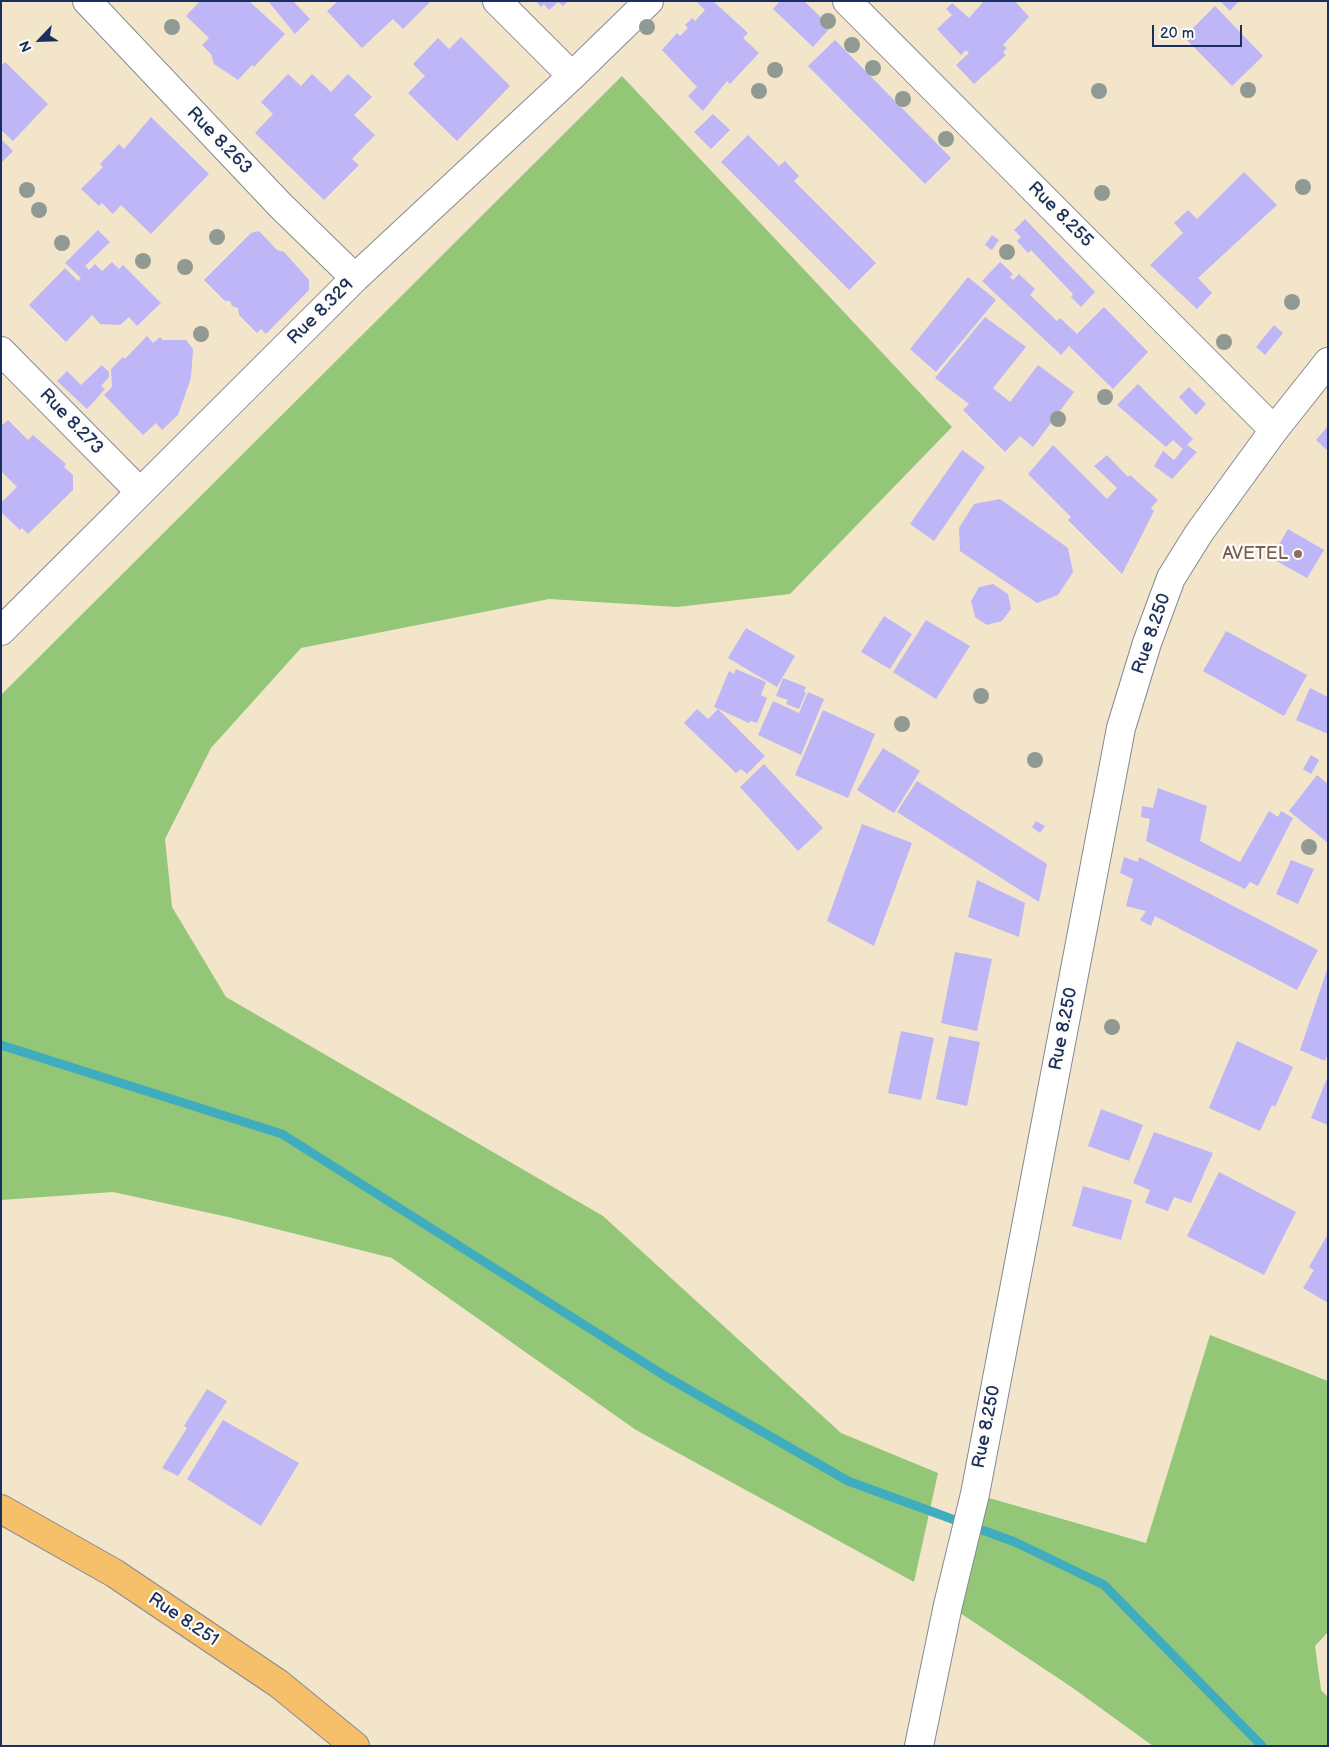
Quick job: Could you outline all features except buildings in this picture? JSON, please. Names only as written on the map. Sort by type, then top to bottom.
[{"type":"highway","name":"Rue 8.251","points":[[1,1509],[122,1578],[279,1684],[355,1746]]},
{"type":"street","name":"Rue 8.263","points":[[86,1],[280,205],[355,278]]},
{"type":"street","points":[[497,1],[572,76]]},
{"type":"street","name":"Rue 8.329","points":[[1,631],[355,278],[572,76],[649,1]]},
{"type":"street","name":"Rue 8.255","points":[[847,1],[1274,430]]},
{"type":"street","name":"Rue 8.273","points":[[1,351],[140,492]]},
{"type":"street","name":"Rue 8.250","points":[[918,1746],[974,1494],[1121,728],[1147,643],[1171,578],[1199,533],[1274,430],[1328,362]]},
{"type":"green space","points":[[622,76],[952,427],[790,594],[677,607],[549,599],[301,648],[211,748],[165,839],[172,907],[226,997],[603,1216],[841,1433],[938,1473],[914,1582],[636,1430],[392,1258],[228,1217],[113,1192],[1,1200],[1,695]]},
{"type":"green space","points":[[1210,1335],[1328,1381],[1328,1632],[1315,1646],[1321,1690],[1328,1697],[1328,1746],[1153,1746],[1070,1686],[948,1605],[975,1494],[1146,1543]]},
{"type":"waterway","points":[[1,1045],[282,1134],[665,1376],[848,1481],[1015,1542],[1104,1585],[1262,1746]]},
{"type":"place","name":"AVETEL","points":[[1298,554]]}]
